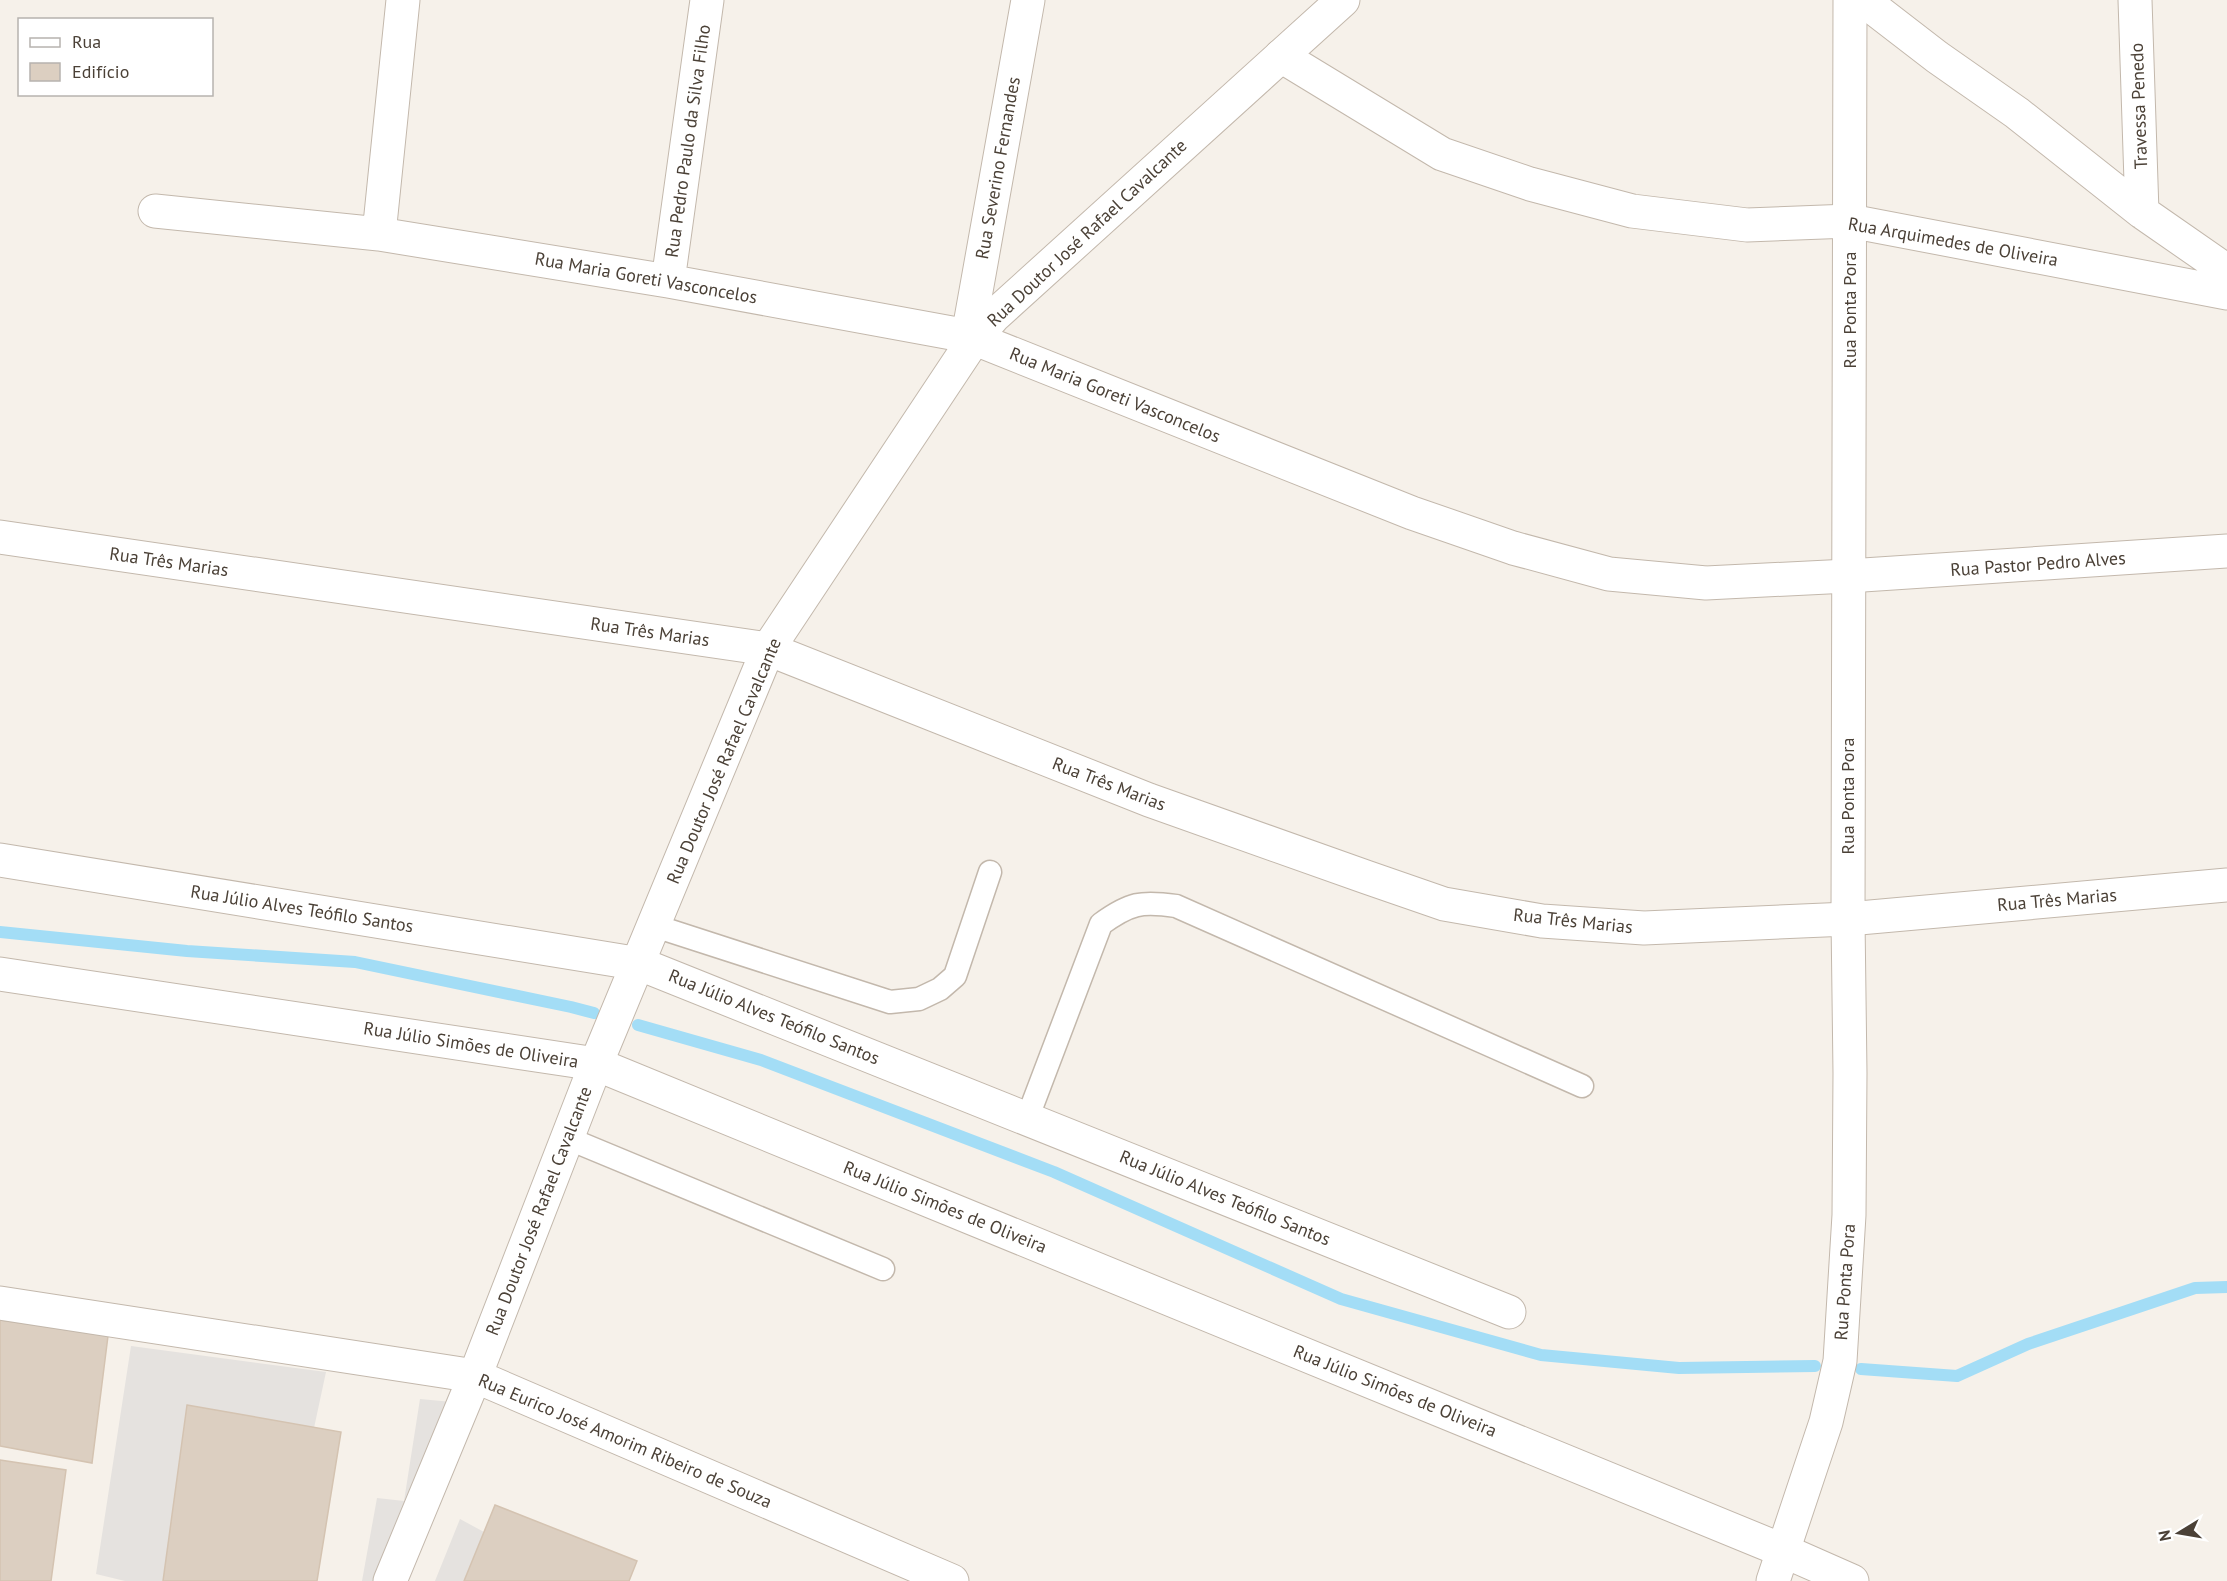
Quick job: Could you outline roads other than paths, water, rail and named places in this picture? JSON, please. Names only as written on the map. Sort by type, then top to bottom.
[{"type":"street","points":[[379,234],[403,0]]},
{"type":"street","name":"Rua Pedro Paulo da Silva Filho","points":[[668,281],[707,0]]},
{"type":"street","name":"Rua Severino Fernandes","points":[[971,338],[1028,0]]},
{"type":"street","name":"Rua Doutor José Rafael Cavalcante","points":[[390,1581],[475,1376],[596,1064],[640,964],[768,649],[971,338],[1342,0]]},
{"type":"street","name":"Rua Ponta Pora","points":[[1773,1581],[1826,1422],[1840,1361],[1849,1215],[1850,0]]},
{"type":"street","points":[[1863,0],[1937,57],[2017,113],[2142,212],[2227,271]]},
{"type":"street","name":"Travessa Penedo","points":[[2135,0],[2142,212]]},
{"type":"street","name":"Rua Arquimedes de Oliveira","points":[[1281,56],[1442,154],[1530,184],[1632,211],[1747,225],[1850,221],[2227,293]]},
{"type":"street","name":"Rua Maria Goreti Vasconcelos","points":[[155,211],[379,234],[668,281],[971,338],[1412,513],[1513,548],[1609,574],[1706,582],[1848,576]]},
{"type":"street","name":"Rua Três Marias","points":[[0,537],[768,649],[1149,800],[1444,904],[1542,921],[1644,928],[1848,919],[2227,885]]},
{"type":"street","name":"Rua Pastor Pedro Alves","points":[[1848,576],[2227,551]]},
{"type":"street","name":"Rua Júlio Alves Teófilo Santos","points":[[0,860],[640,964],[1509,1312]]},
{"type":"street","name":"Rua Júlio Simões de Oliveira","points":[[0,974],[596,1064],[1784,1551],[1852,1581]]},
{"type":"street","name":"Rua Eurico José Amorim Ribeiro de Souza","points":[[0,1304],[475,1376],[952,1581]]},
{"type":"lane","points":[[655,926],[890,1002],[919,999],[940,989],[955,976],[990,872]]},
{"type":"lane","points":[[1027,1119],[1101,924],[1121,909],[1149,902],[1176,906],[1582,1086]]},
{"type":"lane","points":[[567,1138],[883,1269]]},
{"type":"waterway","points":[[0,932],[187,951],[355,962],[594,1013]]},
{"type":"waterway","points":[[638,1025],[761,1060],[1054,1172],[1341,1299],[1541,1355],[1679,1368],[1815,1366]]},
{"type":"waterway","points":[[1861,1369],[1957,1376],[2028,1344],[2195,1288],[2227,1287]]}]
